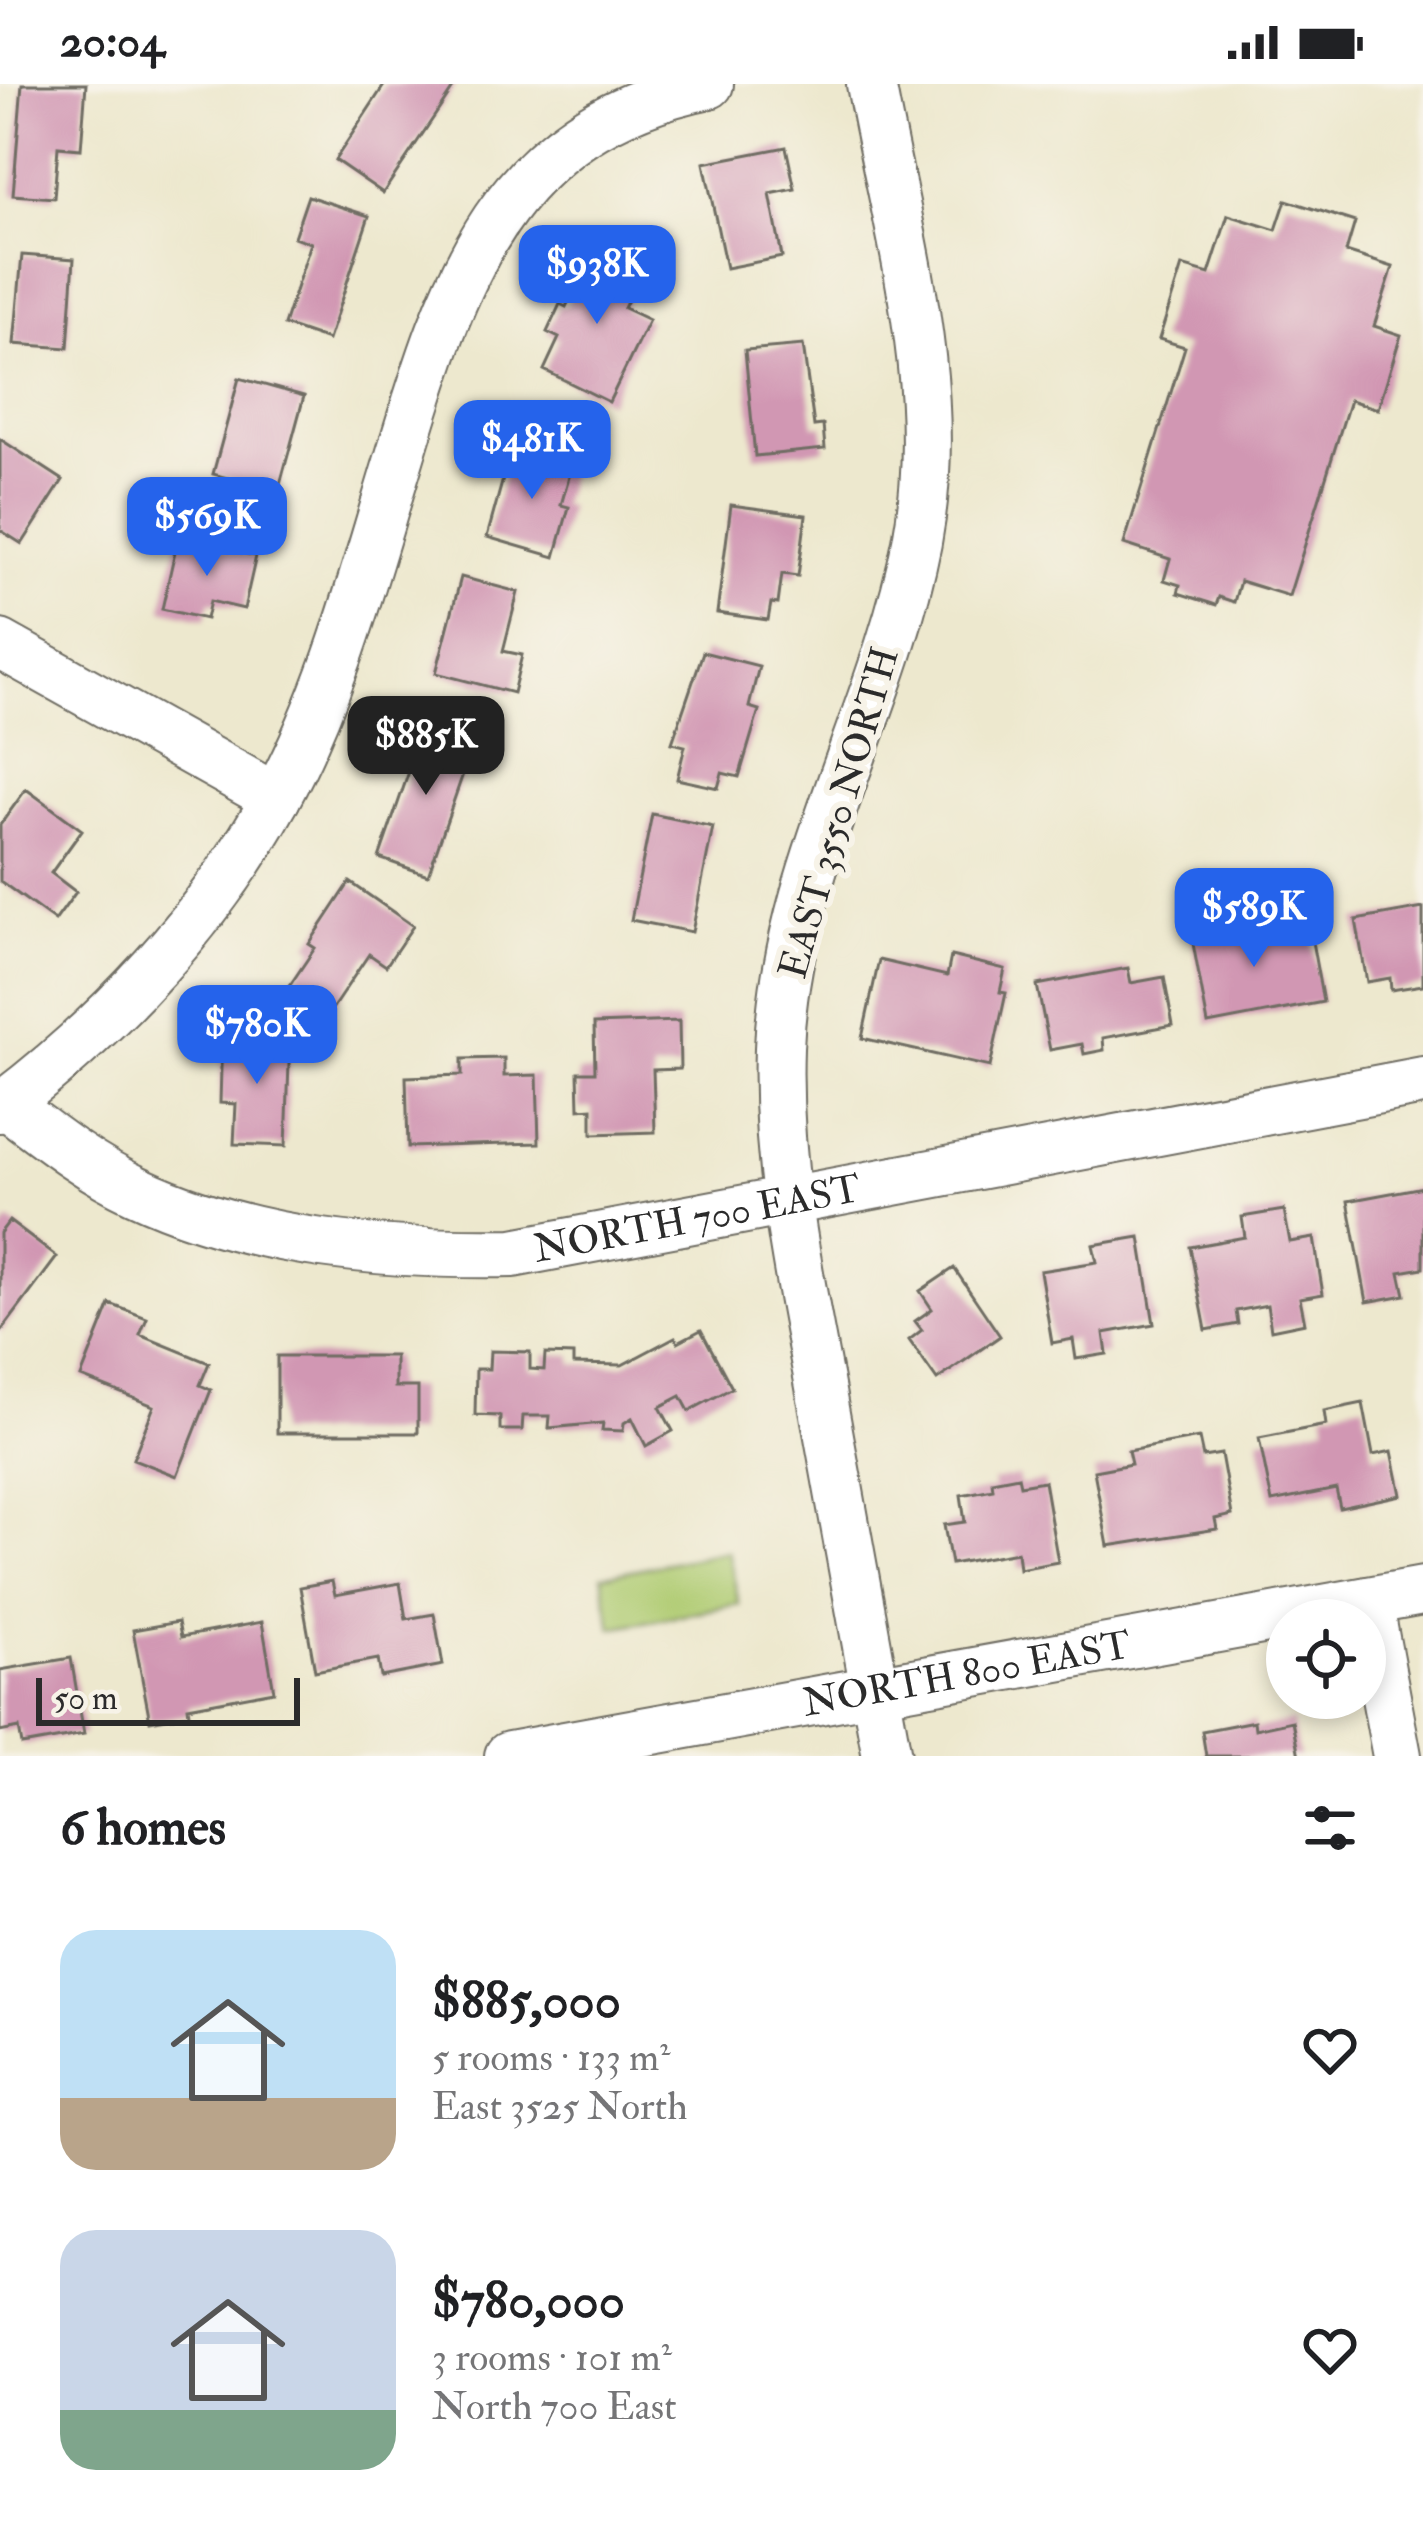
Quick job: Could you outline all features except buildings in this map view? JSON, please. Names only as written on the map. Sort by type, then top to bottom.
[{"type":"street","points":[[3,1106],[65,1054],[170,949],[276,798],[338,659],[438,331],[478,243],[523,186],[594,127],[638,105],[709,84]]},
{"type":"street","name":"EAST 3550 NORTH","points":[[871,84],[920,355],[925,480],[903,600],[804,908],[787,976],[779,1048],[785,1199],[887,1756]]},
{"type":"street","points":[[0,644],[276,798]]},
{"type":"street","name":"NORTH 700 EAST","points":[[3,1106],[137,1191],[328,1245],[422,1254],[513,1253],[1423,1081]]},
{"type":"street","name":"NORTH 800 EAST","points":[[1379,1599],[1423,1591]]},
{"type":"street","name":"NORTH 800 EAST","points":[[509,1756],[1266,1619]]},
{"type":"street","points":[[1386,1697],[1397,1756]]},
{"type":"green space","points":[[728,1551],[739,1604],[612,1628],[602,1576]]}]
